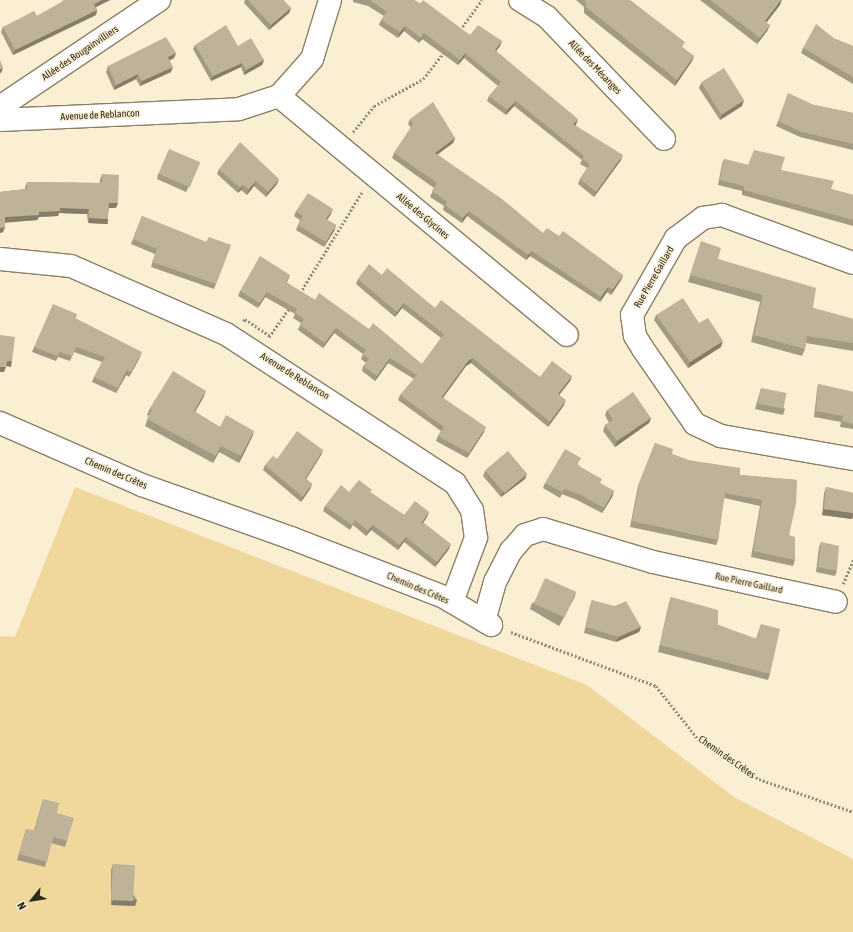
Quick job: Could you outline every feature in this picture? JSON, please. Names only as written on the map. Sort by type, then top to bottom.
[{"type":"street","name":"Allée des Bougainvilliers","points":[[0,107],[159,0]]},
{"type":"street","points":[[279,96],[312,59],[330,0]]},
{"type":"street","name":"Allée des Mésanges","points":[[520,0],[547,17],[664,140]]},
{"type":"street","name":"Avenue de Reblancon","points":[[0,120],[239,109],[279,96]]},
{"type":"street","name":"Allée des Glycines","points":[[279,96],[567,335]]},
{"type":"street","name":"Rue Pierre Gaillard","points":[[853,263],[722,215],[703,218],[676,238],[632,315],[635,336],[696,424],[721,436],[853,459]]},
{"type":"street","name":"Avenue de Reblancon","points":[[0,259],[72,266],[226,334],[455,483],[472,510],[476,538],[452,602]]},
{"type":"street","name":"Chemin des Crêtes","points":[[0,423],[142,486],[291,538],[452,602],[488,623]]},
{"type":"street","name":"Rue Pierre Gaillard","points":[[488,623],[495,582],[511,551],[525,535],[543,529],[653,562],[836,602]]},
{"type":"path","points":[[455,37],[482,0]]},
{"type":"path","points":[[355,129],[374,106],[423,80],[446,49]]},
{"type":"path","points":[[297,297],[362,198],[363,166]]},
{"type":"path","points":[[258,354],[292,303]]},
{"type":"path","points":[[836,602],[853,560]]},
{"type":"path","name":"Chemin des Crêtes","points":[[488,623],[656,686],[699,740],[759,779],[853,812]]},
{"type":"shaded area","points":[[75,487],[587,685],[734,797],[853,859],[853,932],[0,932],[0,636],[15,637]]},
{"type":"building","points":[[65,0],[102,0],[94,4],[97,10],[15,50],[3,27],[34,11],[37,16]]},
{"type":"building","points":[[248,0],[283,0],[291,8],[271,25]]},
{"type":"building","points":[[370,0],[414,0],[420,4],[423,0],[470,35],[478,25],[502,41],[495,50],[578,119],[573,124],[623,155],[596,192],[580,179],[590,164],[582,159],[584,156],[516,101],[507,110],[489,96],[501,82],[465,53],[460,60],[424,33],[421,38],[405,26],[400,32],[381,20],[387,12]]},
{"type":"building","points":[[584,0],[630,0],[685,42],[682,47],[694,56],[677,80],[586,7],[586,2]]},
{"type":"building","points":[[710,0],[781,0],[765,21],[770,25],[760,38]]},
{"type":"building","points":[[816,24],[835,39],[853,46],[853,77],[803,48]]},
{"type":"building","points":[[226,25],[238,46],[251,38],[264,60],[246,70],[242,63],[213,76],[195,45]]},
{"type":"building","points":[[166,37],[176,53],[168,57],[173,67],[142,81],[138,74],[116,85],[108,66]]},
{"type":"building","points":[[0,60],[3,68],[0,69]]},
{"type":"building","points":[[724,68],[744,100],[721,115],[701,82]]},
{"type":"building","points":[[788,93],[814,105],[853,113],[853,144],[802,132],[778,121]]},
{"type":"building","points":[[433,102],[455,138],[435,153],[502,199],[543,233],[547,228],[559,236],[563,231],[623,275],[613,289],[608,287],[601,297],[532,251],[528,255],[469,211],[463,218],[445,205],[447,202],[432,191],[437,183],[394,153],[413,124],[410,119]]},
{"type":"building","points":[[240,142],[279,179],[268,192],[256,181],[249,189],[243,185],[240,188],[219,169]]},
{"type":"building","points":[[169,149],[200,162],[190,187],[158,174]]},
{"type":"building","points":[[754,150],[785,157],[781,170],[834,181],[831,189],[853,195],[853,220],[744,190],[744,186],[720,180],[724,159],[748,165]]},
{"type":"building","points":[[102,174],[119,175],[118,203],[109,203],[108,219],[89,218],[89,209],[60,208],[60,211],[39,212],[39,215],[5,217],[5,227],[0,228],[0,192],[27,189],[27,182],[102,183]]},
{"type":"building","points":[[308,193],[333,209],[326,219],[336,225],[326,242],[298,225],[303,216],[296,211]]},
{"type":"building","points":[[142,216],[206,242],[209,237],[231,245],[216,284],[152,262],[157,249],[133,239]]},
{"type":"building","points":[[701,241],[721,248],[718,259],[816,288],[813,308],[853,319],[853,343],[807,336],[805,349],[754,335],[763,295],[690,275]]},
{"type":"building","points":[[260,256],[290,275],[286,282],[315,300],[319,293],[369,329],[373,323],[422,364],[444,334],[404,303],[397,312],[358,279],[369,264],[382,275],[387,268],[435,308],[441,300],[540,377],[552,361],[572,376],[558,394],[566,400],[550,422],[473,358],[468,361],[442,397],[486,427],[469,453],[438,436],[444,427],[400,395],[417,375],[390,358],[377,376],[363,366],[369,359],[363,354],[366,350],[336,328],[325,343],[300,325],[304,319],[295,313],[297,309],[267,292],[260,303],[240,291]]},
{"type":"building","points":[[683,298],[699,323],[708,318],[723,341],[690,362],[656,315]]},
{"type":"building","points":[[53,304],[77,314],[75,318],[142,352],[131,372],[127,370],[118,388],[94,377],[105,357],[76,347],[72,356],[60,352],[57,356],[34,347]]},
{"type":"building","points":[[0,335],[15,337],[12,361],[7,361],[6,367],[0,367]]},
{"type":"building","points":[[173,371],[206,391],[194,411],[220,427],[226,415],[254,431],[241,456],[221,446],[216,456],[147,419],[152,410],[150,408]]},
{"type":"building","points":[[818,384],[853,392],[853,424],[842,421],[843,416],[816,411]]},
{"type":"building","points":[[761,388],[787,393],[783,409],[758,404]]},
{"type":"building","points":[[633,392],[651,418],[617,441],[605,425],[613,420],[607,410]]},
{"type":"building","points":[[297,431],[323,450],[305,479],[312,484],[303,497],[265,465],[273,456],[277,459]]},
{"type":"building","points":[[655,443],[673,449],[672,454],[688,460],[740,468],[740,475],[797,480],[796,504],[789,535],[795,537],[795,560],[753,551],[762,500],[725,493],[718,540],[632,521],[640,481]]},
{"type":"building","points":[[565,449],[581,458],[577,465],[602,479],[600,483],[614,491],[604,508],[579,494],[564,489],[562,492],[545,483]]},
{"type":"building","points":[[508,451],[527,474],[504,493],[485,470]]},
{"type":"building","points":[[359,480],[372,490],[370,492],[404,515],[415,501],[429,512],[421,524],[424,523],[451,544],[437,562],[406,537],[400,545],[373,525],[368,531],[355,520],[352,525],[325,506],[341,485],[349,492]]},
{"type":"building","points":[[826,487],[853,493],[853,513],[824,509]]},
{"type":"building","points":[[821,542],[839,546],[837,571],[818,567]]},
{"type":"building","points":[[545,578],[576,592],[565,617],[534,604]]},
{"type":"building","points":[[671,597],[718,610],[718,625],[757,639],[761,624],[780,629],[770,674],[660,645]]},
{"type":"building","points":[[592,600],[615,606],[626,601],[641,627],[618,637],[586,627]]},
{"type":"building","points":[[43,799],[59,803],[57,813],[74,818],[67,841],[53,837],[47,862],[19,854],[26,829],[35,831]]},
{"type":"building","points":[[113,864],[135,865],[133,901],[111,900]]}]
